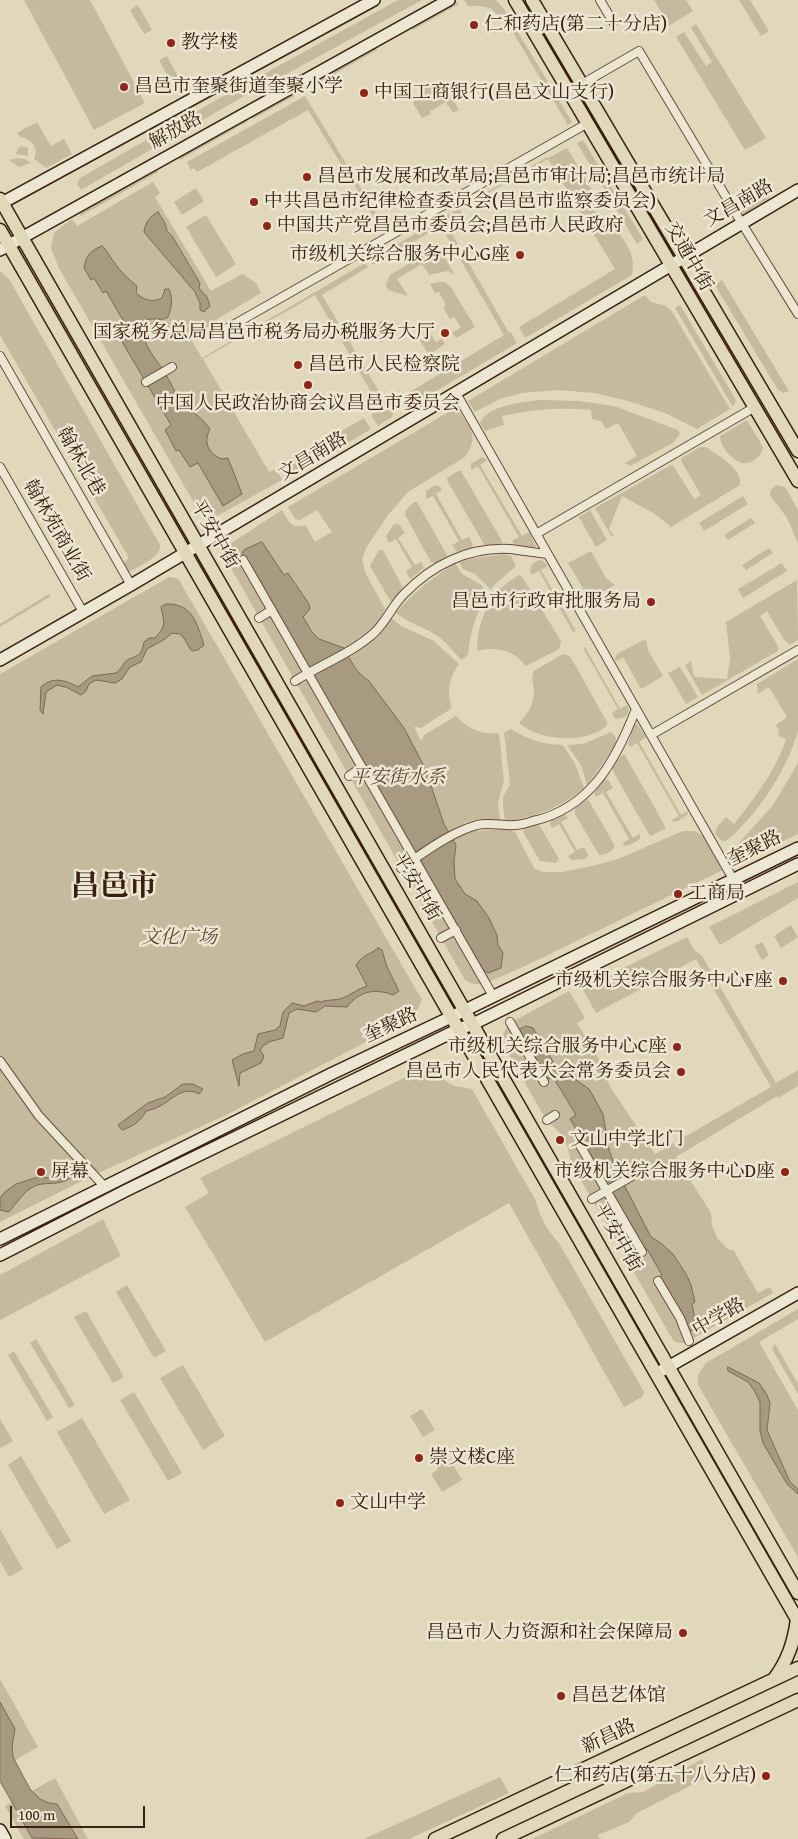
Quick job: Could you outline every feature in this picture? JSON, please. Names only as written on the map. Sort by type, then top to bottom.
[{"type":"main road","name":"交通中街","points":[[515,0],[798,481]]},
{"type":"main road","name":"交通中街","points":[[532,0],[798,452]]},
{"type":"main road","name":"平安中街","points":[[1,202],[798,1593]]},
{"type":"main road","name":"平安中街","points":[[0,230],[4,247],[185,551],[797,1620]]},
{"type":"main road","points":[[774,1680],[789,1655],[794,1640],[797,1620]]},
{"type":"main road","name":"新昌路","points":[[436,1839],[798,1668]]},
{"type":"main road","points":[[503,1839],[798,1700]]},
{"type":"main road","points":[[784,1706],[798,1706]]},
{"type":"street","name":"解放路","points":[[1,202],[374,0]]},
{"type":"street","name":"解放路","points":[[4,247],[448,0]]},
{"type":"street","points":[[600,0],[613,22]]},
{"type":"street","points":[[582,84],[638,51],[798,314]]},
{"type":"street","points":[[219,333],[588,123]]},
{"type":"street","name":"文昌南路","points":[[0,660],[798,190]]},
{"type":"street","name":"翰林北巷","points":[[0,356],[131,584]]},
{"type":"street","points":[[146,382],[172,367]]},
{"type":"street","points":[[456,393],[733,879]]},
{"type":"street","points":[[536,534],[755,407]]},
{"type":"street","name":"翰林苑商业街","points":[[0,467],[83,612]]},
{"type":"street","points":[[295,681],[373,634],[402,595],[422,577],[447,562],[469,553],[488,549],[511,549],[548,554]]},
{"type":"street","points":[[243,560],[493,996]]},
{"type":"street","points":[[259,618],[272,610]]},
{"type":"street","points":[[651,735],[798,650]]},
{"type":"street","points":[[401,868],[458,831],[480,824],[515,826],[567,809],[588,792],[606,770],[623,743],[636,709]]},
{"type":"street","points":[[349,776],[362,767]]},
{"type":"street","name":"奎聚路","points":[[0,1239],[331,1074],[798,848]]},
{"type":"street","name":"奎聚路","points":[[0,1255],[127,1190],[459,1029],[473,1024],[798,864]]},
{"type":"street","points":[[441,938],[456,930]]},
{"type":"street","points":[[510,1022],[544,1082]]},
{"type":"street","points":[[0,1060],[39,1116],[104,1186]]},
{"type":"street","points":[[548,1120],[555,1115]]},
{"type":"street","points":[[581,1147],[642,1252]]},
{"type":"street","points":[[592,1199],[634,1175]]},
{"type":"street","points":[[658,1281],[680,1318],[689,1341]]},
{"type":"street","name":"中学路","points":[[656,1374],[670,1368],[798,1293]]},
{"type":"street","points":[[0,1830],[5,1839]]},
{"type":"green space","points":[[24,0],[90,0],[145,103],[94,130]]},
{"type":"green space","points":[[398,0],[422,0],[261,88],[253,86],[255,79]]},
{"type":"green space","points":[[455,0],[459,4],[413,30],[410,25]]},
{"type":"green space","points":[[464,0],[496,0],[504,9],[572,122],[568,125],[508,24],[490,8],[468,6]]},
{"type":"green space","points":[[654,0],[686,0],[693,11],[669,26]]},
{"type":"green space","points":[[739,0],[750,0],[769,31],[761,36]]},
{"type":"green space","points":[[138,5],[152,30],[144,34],[130,10]]},
{"type":"green space","points":[[696,24],[766,138],[745,150],[676,37],[684,32],[706,66],[712,62],[691,28]]},
{"type":"green space","points":[[374,45],[377,50],[308,89],[304,83]]},
{"type":"green space","points":[[167,56],[180,81],[173,85],[159,60]]},
{"type":"green space","points":[[228,71],[229,74],[96,148],[95,145]]},
{"type":"green space","points":[[440,82],[444,84],[459,110],[453,113],[446,102],[430,111],[431,114],[422,118],[413,103],[424,85]]},
{"type":"green space","points":[[241,86],[246,86],[249,89],[246,95],[86,187],[81,189],[77,185],[80,178]]},
{"type":"green space","points":[[301,86],[303,91],[253,119],[251,117]]},
{"type":"green space","points":[[305,96],[387,231],[384,234],[308,110],[197,172],[194,168],[191,170],[187,162]]},
{"type":"green space","points":[[246,119],[248,121],[180,160],[177,155]]},
{"type":"green space","points":[[37,122],[51,146],[64,139],[72,154],[46,168],[34,159],[36,151],[34,145],[25,138],[20,137],[17,133]]},
{"type":"green space","points":[[583,140],[643,239],[637,244],[577,143]]},
{"type":"green space","points":[[22,146],[28,148],[28,156],[16,154],[18,148]]},
{"type":"green space","points":[[567,148],[601,206],[595,210],[604,226],[611,222],[628,247],[633,260],[632,275],[525,338],[519,327],[615,269],[548,159],[460,209],[467,223],[451,232],[509,333],[511,332],[517,343],[407,407],[400,398],[504,335],[441,226],[373,265],[370,260],[547,157]]},
{"type":"green space","points":[[25,159],[31,163],[19,167],[9,160]]},
{"type":"green space","points":[[155,167],[158,172],[81,216],[78,210]]},
{"type":"green space","points":[[153,182],[160,193],[155,197],[211,291],[242,274],[256,283],[261,293],[190,337],[202,358],[365,263],[368,267],[322,295],[387,405],[390,404],[392,417],[378,426],[371,415],[381,409],[315,295],[203,359],[269,472],[276,469],[282,480],[219,515],[211,517],[198,510],[59,268],[51,248],[54,233],[72,219],[77,226]]},
{"type":"green space","points":[[196,188],[204,201],[182,215],[174,202]]},
{"type":"green space","points":[[768,196],[770,198],[743,214],[741,212]]},
{"type":"green space","points":[[206,215],[236,264],[216,277],[186,227]]},
{"type":"green space","points":[[438,246],[455,275],[448,271],[429,275],[422,264],[397,279],[408,296],[388,290],[386,285],[390,275]]},
{"type":"green space","points":[[0,271],[9,279],[160,545],[157,554],[153,558],[128,573],[122,564],[129,558],[0,335]]},
{"type":"green space","points":[[722,280],[789,391],[784,393],[778,390],[715,285]]},
{"type":"green space","points":[[445,282],[451,287],[475,327],[456,338],[452,333],[461,327],[454,317],[450,319],[443,307],[446,305],[439,292],[435,293],[430,284]]},
{"type":"green space","points":[[645,295],[651,302],[666,306],[671,310],[730,409],[697,429],[665,413],[628,401],[594,393],[558,390],[522,393],[500,399],[475,412],[468,401]]},
{"type":"green space","points":[[680,305],[736,400],[733,407],[675,308]]},
{"type":"green space","points":[[383,320],[392,335],[380,343],[370,327]]},
{"type":"green space","points":[[427,328],[436,342],[442,339],[445,344],[429,355],[420,341]]},
{"type":"green space","points":[[541,400],[578,401],[614,406],[678,430],[680,434],[673,443],[630,466],[625,463],[637,456],[618,423],[606,429],[601,421],[592,419],[591,410],[535,410],[502,416],[504,425],[485,431],[480,423],[490,412],[498,408],[516,403]]},
{"type":"green space","name":"平安街水系","points":[[457,407],[471,431],[472,443],[470,449],[465,457],[408,492],[388,515],[366,548],[362,560],[366,574],[385,609],[370,630],[357,639],[363,646],[378,637],[391,618],[401,626],[434,641],[459,664],[449,685],[452,708],[421,728],[414,727],[421,741],[424,735],[456,716],[475,730],[486,733],[499,733],[504,780],[498,803],[500,820],[475,820],[463,823],[467,834],[473,831],[508,829],[515,832],[534,868],[543,872],[563,872],[618,859],[683,831],[694,831],[703,836],[723,870],[484,984],[473,984],[465,980],[227,561],[227,550],[230,544],[282,510],[291,524],[297,526],[305,525],[315,542],[332,532],[317,510],[300,520],[295,519],[288,507]]},
{"type":"green space","points":[[364,418],[371,429],[293,475],[286,463]]},
{"type":"green space","points":[[747,420],[763,447],[756,459],[742,463],[727,453],[720,436]]},
{"type":"green space","points":[[700,447],[706,447],[733,467],[740,479],[740,485],[671,527],[655,514],[622,496],[609,529],[614,536],[612,537],[595,508],[671,465],[694,499],[701,495],[681,461],[682,458]]},
{"type":"green space","points":[[482,457],[487,460],[480,465],[522,536],[529,532],[536,546],[534,549],[516,547],[512,541],[519,537],[478,466],[471,470],[471,464]]},
{"type":"green space","points":[[461,471],[502,541],[500,546],[485,546],[448,482],[447,478]]},
{"type":"green space","points":[[435,485],[440,486],[442,490],[436,494],[462,540],[469,537],[473,545],[471,549],[457,552],[452,545],[459,541],[433,496],[426,499],[426,491]]},
{"type":"green space","points":[[776,485],[785,487],[798,510],[798,543],[787,518],[770,495],[771,490]]},
{"type":"green space","points":[[743,496],[748,504],[704,531],[699,523]]},
{"type":"green space","points":[[414,502],[417,502],[447,555],[436,563],[431,562],[405,515],[406,510]]},
{"type":"green space","points":[[590,510],[607,540],[596,547],[579,517]]},
{"type":"green space","points":[[751,518],[755,523],[728,540],[724,535]]},
{"type":"green space","points":[[394,524],[399,524],[405,533],[398,538],[415,565],[421,562],[424,568],[410,579],[406,571],[412,567],[396,539],[389,543],[386,536]]},
{"type":"green space","points":[[769,548],[773,553],[746,570],[742,565]]},
{"type":"green space","points":[[379,550],[383,550],[403,588],[391,602],[370,566]]},
{"type":"green space","points":[[591,551],[606,578],[615,585],[585,602],[580,599],[587,595],[568,563]]},
{"type":"green space","points":[[504,554],[511,556],[516,566],[494,585],[491,590],[475,574],[463,569],[459,562],[469,559]]},
{"type":"green space","points":[[539,560],[548,566],[541,570],[576,631],[573,632],[539,571],[532,575],[530,571],[532,564]]},
{"type":"green space","points":[[455,563],[462,574],[480,584],[489,593],[474,623],[468,655],[462,660],[439,637],[396,613],[416,592]]},
{"type":"green space","points":[[782,563],[787,571],[743,598],[738,589]]},
{"type":"green space","points":[[521,575],[561,641],[559,649],[526,666],[516,656],[504,651],[491,649],[477,651],[478,634],[486,610],[500,589]]},
{"type":"green space","name":"文化广场","points":[[169,577],[179,580],[422,1000],[414,1017],[224,1116],[94,1175],[0,1222],[0,674]]},
{"type":"green space","points":[[797,580],[798,640],[790,645],[785,641],[767,611],[760,616],[778,646],[778,651],[702,695],[685,665],[691,661],[694,677],[727,679],[730,658],[726,622]]},
{"type":"green space","points":[[49,594],[51,596],[0,627],[0,624]]},
{"type":"green space","points":[[646,639],[648,650],[663,676],[641,689],[623,657],[617,661],[615,659],[617,654]]},
{"type":"green space","points":[[585,647],[620,709],[627,705],[629,711],[625,717],[617,719],[614,717],[612,713],[618,709],[583,648]]},
{"type":"green space","points":[[563,654],[570,656],[608,724],[600,731],[577,738],[551,737],[539,734],[519,723],[532,704],[534,691],[532,676],[534,671]]},
{"type":"green space","points":[[798,659],[798,730],[787,760],[770,791],[749,819],[726,841],[722,841],[715,834],[717,827],[726,817],[734,824],[742,814],[771,772],[786,739],[778,736],[779,730],[776,725],[787,717],[769,687],[758,694],[757,684]]},
{"type":"green space","points":[[680,667],[698,697],[686,704],[668,673]]},
{"type":"green space","points":[[637,724],[646,737],[639,742],[681,815],[688,811],[687,815],[678,821],[673,822],[672,820],[679,816],[637,743],[630,747],[628,744],[634,725]]},
{"type":"green space","points":[[511,729],[536,741],[563,745],[575,764],[584,788],[565,802],[547,811],[505,822],[503,797],[510,784],[504,733]]},
{"type":"green space","points":[[611,732],[615,736],[617,744],[587,785],[581,765],[567,745],[583,744]]},
{"type":"green space","points":[[622,755],[625,755],[665,826],[665,829],[650,836],[613,771],[613,766]]},
{"type":"green space","points":[[798,763],[798,834],[733,865],[729,856],[731,852],[773,805]]},
{"type":"green space","points":[[606,779],[613,788],[606,792],[633,838],[639,834],[641,837],[631,844],[624,846],[623,843],[629,839],[603,793],[596,797],[594,793],[603,780]]},
{"type":"green space","points":[[588,799],[615,846],[604,854],[599,855],[575,814],[575,808]]},
{"type":"green space","points":[[564,814],[568,818],[561,822],[577,850],[584,847],[588,855],[586,859],[571,860],[568,856],[575,852],[559,824],[552,828],[550,824],[552,819]]},
{"type":"green space","points":[[540,826],[559,859],[556,863],[540,861],[523,832],[525,827]]},
{"type":"green space","points":[[798,882],[798,898],[720,945],[709,927]]},
{"type":"green space","points":[[791,925],[798,937],[781,948],[774,936]]},
{"type":"green space","points":[[687,937],[694,950],[702,956],[776,1083],[798,1070],[798,1086],[778,1098],[777,1096],[676,1157],[711,1213],[712,1225],[717,1238],[728,1249],[734,1251],[758,1293],[770,1287],[773,1293],[685,1343],[678,1343],[673,1340],[571,1163],[567,1145],[560,1133],[545,1118],[504,1046],[503,1036],[508,1024],[569,991],[585,1018],[577,1023],[606,1071],[609,1085],[655,1154],[771,1087],[696,959],[596,1013],[582,988]]},
{"type":"green space","points":[[762,942],[769,955],[762,960],[754,946]]},
{"type":"green space","points":[[424,1068],[438,1074],[455,1086],[472,1089],[536,1201],[544,1224],[559,1243],[644,1392],[642,1397],[624,1407],[509,1203],[265,1342],[185,1207],[209,1193],[200,1178]]},
{"type":"green space","points":[[103,1219],[121,1256],[0,1320],[0,1275]]},
{"type":"green space","points":[[127,1285],[166,1351],[154,1358],[116,1292]]},
{"type":"green space","points":[[798,1309],[798,1319],[759,1342],[798,1410],[798,1557],[698,1385],[698,1378],[706,1363]]},
{"type":"green space","points":[[86,1311],[124,1377],[113,1383],[74,1317]]},
{"type":"green space","points":[[36,1339],[75,1405],[69,1408],[30,1343]]},
{"type":"green space","points":[[775,1344],[798,1384],[798,1394],[772,1349]]},
{"type":"green space","points":[[14,1351],[53,1417],[47,1421],[8,1355]]},
{"type":"green space","points":[[183,1365],[225,1436],[203,1450],[160,1378]]},
{"type":"green space","points":[[134,1392],[182,1473],[168,1481],[120,1400]]},
{"type":"green space","points":[[422,1409],[435,1430],[423,1437],[410,1416]]},
{"type":"green space","points":[[82,1418],[130,1500],[104,1514],[57,1432]]},
{"type":"green space","points":[[0,1419],[13,1441],[1,1448],[0,1446]]},
{"type":"green space","points":[[441,1444],[462,1480],[442,1492],[431,1474],[437,1470],[438,1466],[428,1452]]},
{"type":"green space","points":[[21,1456],[71,1541],[57,1549],[8,1465]]},
{"type":"green space","points":[[0,1529],[23,1569],[9,1577],[0,1561]]},
{"type":"green space","points":[[0,1679],[38,1747],[0,1769]]},
{"type":"green space","points":[[702,1759],[711,1775],[637,1813],[629,1822],[598,1835],[600,1839],[532,1839],[628,1793],[643,1792]]},
{"type":"green space","points":[[500,1777],[509,1793],[409,1839],[364,1839]]},
{"type":"green space","points":[[55,1778],[88,1839],[24,1839],[5,1806]]},
{"type":"shaded area","points":[[158,212],[165,223],[167,231],[172,236],[200,283],[199,288],[207,297],[210,306],[204,312],[200,310],[200,303],[195,292],[144,232],[148,220]]},
{"type":"shaded area","points":[[102,246],[127,278],[137,286],[136,293],[142,297],[148,300],[158,300],[162,298],[165,289],[169,289],[172,303],[168,317],[146,320],[143,334],[145,342],[180,399],[210,429],[207,443],[210,451],[222,459],[228,458],[242,494],[223,506],[198,463],[190,467],[179,450],[176,451],[165,430],[171,425],[114,328],[124,322],[106,291],[103,293],[94,278],[91,280],[84,268],[89,254],[94,249]]},
{"type":"shaded area","points":[[262,542],[284,575],[288,573],[309,604],[310,609],[303,617],[312,632],[319,639],[344,648],[357,670],[369,681],[404,728],[425,768],[444,824],[456,845],[454,861],[455,879],[465,894],[477,901],[489,918],[497,935],[498,945],[503,953],[501,968],[488,973],[482,969],[242,553],[244,550]]},
{"type":"shaded area","points":[[166,604],[182,607],[188,611],[196,623],[204,645],[198,650],[192,651],[180,634],[172,633],[147,649],[141,662],[130,667],[122,679],[115,683],[96,680],[89,684],[86,691],[81,695],[66,687],[57,685],[46,692],[43,714],[40,710],[41,687],[50,681],[59,680],[78,687],[92,676],[116,673],[127,660],[141,652],[144,642],[149,638],[155,638],[159,634],[164,624],[161,607]]},
{"type":"shaded area","points":[[378,948],[382,950],[387,967],[399,991],[393,995],[368,992],[357,997],[347,1007],[325,1006],[316,1012],[297,1009],[289,1013],[283,1038],[263,1046],[260,1050],[264,1056],[261,1063],[240,1073],[239,1086],[232,1060],[254,1051],[258,1034],[275,1030],[280,1026],[283,1012],[292,1003],[304,1006],[317,1001],[339,999],[367,986],[356,965],[364,956]]},
{"type":"shaded area","points":[[526,1026],[533,1028],[555,1065],[589,1089],[593,1096],[603,1114],[609,1150],[616,1169],[651,1237],[673,1254],[691,1285],[695,1302],[692,1304],[695,1329],[688,1332],[683,1318],[659,1277],[662,1275],[647,1249],[644,1251],[583,1146],[585,1144],[570,1119],[576,1115],[553,1077],[546,1080],[517,1031]]},
{"type":"shaded area","points":[[183,1084],[193,1084],[203,1089],[199,1094],[188,1091],[178,1094],[157,1108],[146,1111],[139,1121],[126,1129],[122,1130],[118,1125],[148,1103],[165,1097]]},
{"type":"shaded area","points":[[71,1167],[75,1174],[70,1179],[59,1183],[36,1185],[25,1193],[9,1212],[0,1210],[0,1198],[16,1184],[38,1177],[51,1178]]},
{"type":"shaded area","points":[[728,1367],[759,1383],[767,1395],[770,1403],[767,1430],[790,1482],[798,1489],[798,1494],[787,1484],[763,1443],[760,1431],[760,1402],[754,1390],[748,1382],[728,1371]]},
{"type":"shaded area","points":[[0,1702],[15,1729],[12,1746],[13,1757],[30,1789],[40,1799],[57,1804],[78,1839],[32,1838],[0,1781]]},
{"type":"place","name":"仁和药店(第二十分店)","points":[[474,25]]},
{"type":"place","name":"教学楼","points":[[171,43]]},
{"type":"place","name":"昌邑市奎聚街道奎聚小学","points":[[124,87]]},
{"type":"place","name":"中国工商银行(昌邑文山支行)","points":[[364,93]]},
{"type":"place","name":"昌邑市发展和改革局;昌邑市审计局;昌邑市统计局","points":[[307,177]]},
{"type":"place","name":"中共昌邑市纪律检查委员会(昌邑市监察委员会)","points":[[254,202]]},
{"type":"place","name":"中国共产党昌邑市委员会;昌邑市人民政府","points":[[267,226]]},
{"type":"place","name":"市级机关综合服务中心G座","points":[[520,255]]},
{"type":"place","name":"国家税务总局昌邑市税务局办税服务大厅","points":[[445,333]]},
{"type":"place","name":"昌邑市人民检察院","points":[[298,365]]},
{"type":"place","name":"中国人民政治协商会议昌邑市委员会","points":[[308,385]]},
{"type":"place","name":"昌邑市行政审批服务局","points":[[651,602]]},
{"type":"place","name":"工商局","points":[[678,894]]},
{"type":"place","name":"市级机关综合服务中心F座","points":[[783,981]]},
{"type":"place","name":"市级机关综合服务中心C座","points":[[677,1047]]},
{"type":"place","name":"昌邑市人民代表大会常务委员会","points":[[681,1072]]},
{"type":"place","name":"文山中学北门","points":[[560,1140]]},
{"type":"place","name":"屏幕","points":[[41,1172]]},
{"type":"place","name":"市级机关综合服务中心D座","points":[[785,1172]]},
{"type":"place","name":"崇文楼C座","points":[[419,1458]]},
{"type":"place","name":"文山中学","points":[[340,1503]]},
{"type":"place","name":"昌邑市人力资源和社会保障局","points":[[683,1633]]},
{"type":"place","name":"昌邑艺体馆","points":[[561,1696]]},
{"type":"place","name":"仁和药店(第五十八分店)","points":[[766,1776]]},
{"type":"district","name":"昌邑市","points":[[114,888]]}]
